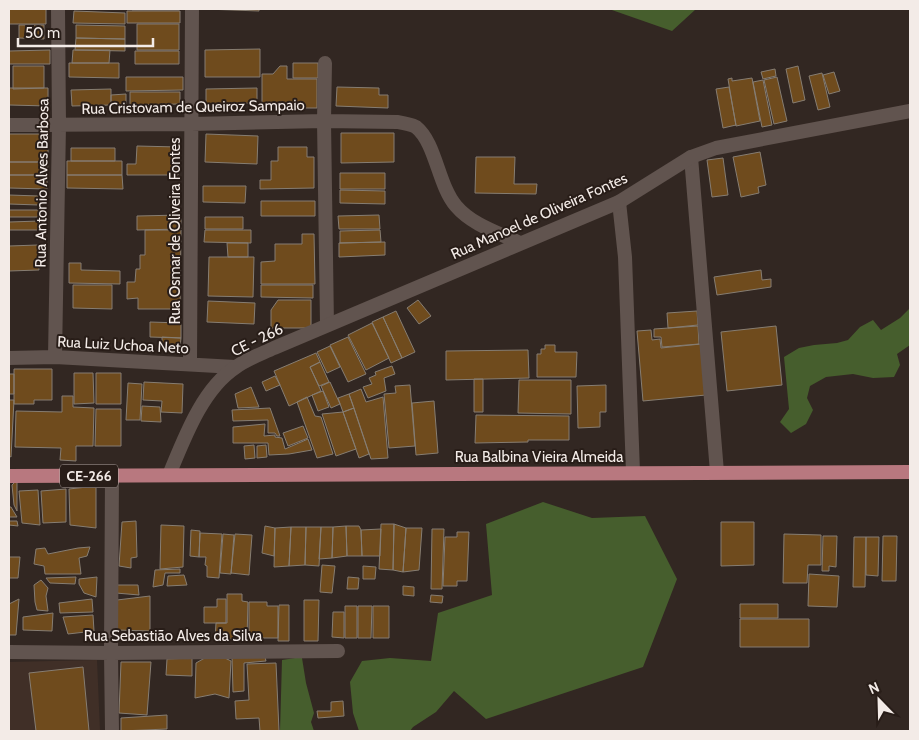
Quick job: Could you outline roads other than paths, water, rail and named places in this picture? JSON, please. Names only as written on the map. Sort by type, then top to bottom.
[{"type":"main road","name":"Rua Balbina Vieira Almeida","points":[[169,475],[910,472]]},
{"type":"main road","name":"CE-266","points":[[9,476],[169,475]]},
{"type":"street","name":"Rua Antonio Alves Barbosa","points":[[56,357],[59,125],[58,9]]},
{"type":"street","name":"Rua Osmar de Oliveira Fontes","points":[[190,364],[192,9]]},
{"type":"street","points":[[325,63],[324,121],[397,122],[416,128],[428,142],[445,187],[455,205],[474,221],[520,243]]},
{"type":"street","name":"Rua Manoel de Oliveira Fontes","points":[[328,325],[619,202],[691,157],[716,148],[910,111]]},
{"type":"street","name":"Rua Cristovam de Queiroz Sampaio","points":[[9,125],[324,121],[328,325]]},
{"type":"street","points":[[691,157],[717,472]]},
{"type":"street","points":[[619,202],[625,257],[633,472]]},
{"type":"street","name":"CE - 266","points":[[169,475],[203,402],[216,385],[235,367],[328,325]]},
{"type":"street","name":"Rua Luiz Uchoa Neto","points":[[9,358],[56,357],[235,367]]},
{"type":"street","points":[[112,476],[112,731]]},
{"type":"street","name":"Rua Sebastião Alves da Silva","points":[[9,652],[111,654],[338,652]]}]
